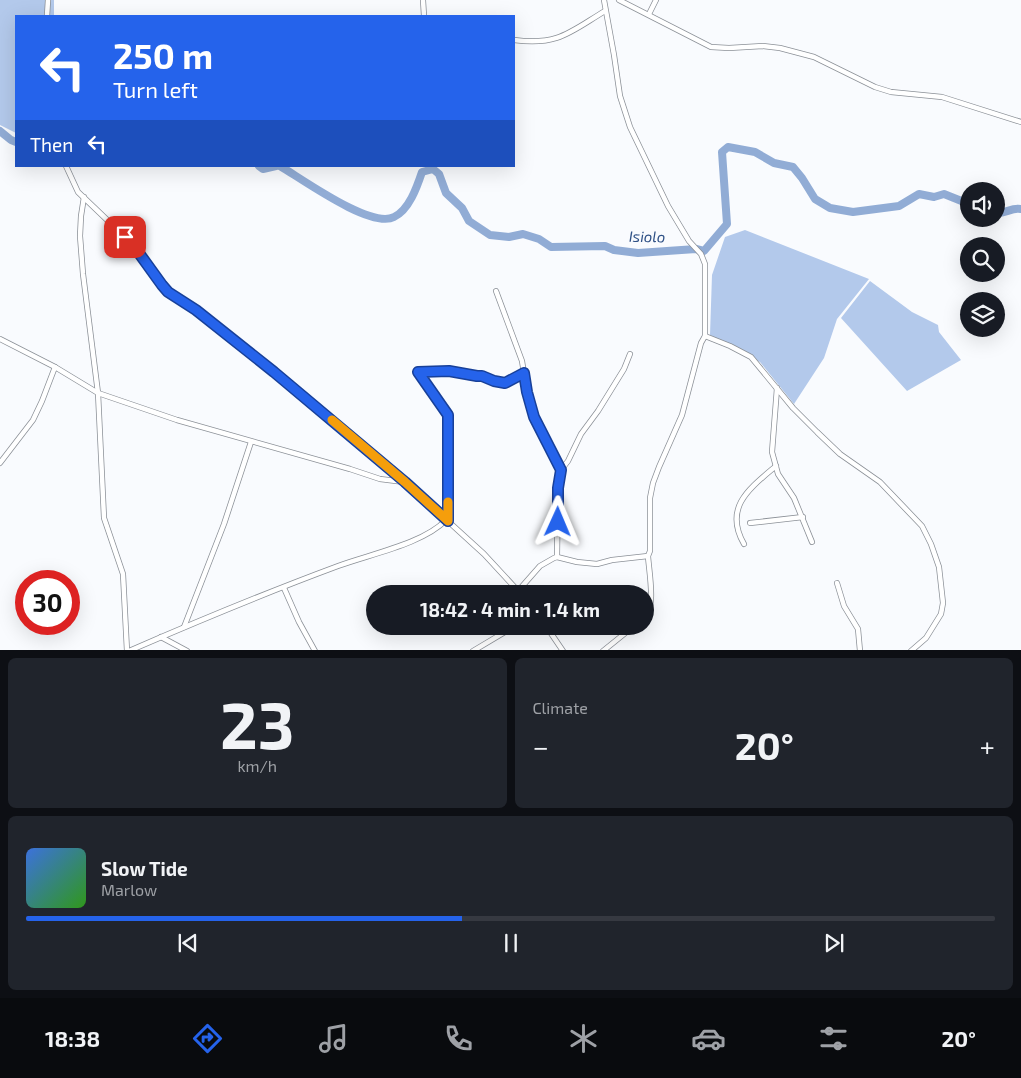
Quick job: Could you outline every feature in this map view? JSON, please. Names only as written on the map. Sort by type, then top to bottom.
[{"type":"street","points":[[47,15],[48,0]]},
{"type":"street","points":[[423,0],[424,15]]},
{"type":"street","points":[[604,0],[620,96],[630,126],[668,206],[705,264],[705,336],[701,343],[682,415],[653,483],[650,498],[650,550],[648,556],[650,585]]},
{"type":"street","points":[[620,0],[711,47],[763,46],[780,48],[814,57],[875,87],[891,92],[942,97],[1021,122]]},
{"type":"street","points":[[649,14],[656,0]]},
{"type":"street","points":[[515,40],[534,42],[556,39],[605,11]]},
{"type":"street","points":[[66,167],[74,185],[136,249],[168,292],[196,310],[274,372],[405,482],[484,554],[513,585]]},
{"type":"street","points":[[84,197],[80,236],[98,393],[104,518],[122,574],[128,650],[339,565],[388,549],[438,529],[447,520],[448,415],[418,372],[449,371],[482,376],[505,383],[524,373]]},
{"type":"street","points":[[496,291],[513,333],[534,417],[561,470]]},
{"type":"street","points":[[705,336],[751,357],[793,408],[836,450],[880,482],[917,520],[926,533],[939,567],[943,597],[942,608],[937,622],[926,638],[911,650]]},
{"type":"street","points":[[0,339],[55,367],[98,393],[251,442],[350,469],[380,480],[405,482]]},
{"type":"street","points":[[557,557],[558,488],[561,470],[568,461],[581,434],[621,375],[630,354]]},
{"type":"street","points":[[0,462],[33,420],[55,367]]},
{"type":"street","points":[[777,388],[772,452],[778,474],[794,498],[812,542]]},
{"type":"street","points":[[184,627],[224,524],[251,442]]},
{"type":"street","points":[[744,544],[738,534],[736,516],[740,501],[751,486],[776,466]]},
{"type":"street","points":[[750,523],[802,518]]},
{"type":"street","points":[[525,585],[540,566],[550,559],[557,557],[597,564],[612,560],[648,556]]},
{"type":"street","points":[[837,583],[844,606],[858,629],[860,650]]},
{"type":"street","points":[[284,588],[299,622],[315,650]]},
{"type":"street","points":[[473,650],[499,635]]},
{"type":"street","points":[[552,635],[563,650]]},
{"type":"street","points":[[603,650],[622,635]]},
{"type":"street","points":[[161,637],[187,650]]},
{"type":"shaded area","points":[[0,0],[54,0],[54,15],[15,15],[15,132],[0,125]]},
{"type":"shaded area","points":[[745,230],[869,279],[837,319],[824,358],[794,404],[760,362],[710,335],[712,275],[725,237]]},
{"type":"shaded area","points":[[870,281],[912,312],[938,325],[939,332],[961,360],[907,391],[841,318]]},
{"type":"waterway","name":"Isiolo","points":[[0,131],[15,142]]},
{"type":"waterway","name":"Isiolo","points":[[282,167],[354,210],[383,219],[399,214],[412,198],[422,172],[433,169],[439,174],[446,193],[462,208],[469,221],[490,235],[509,237],[523,234],[539,239],[551,247],[605,246],[614,250],[638,253],[696,249],[704,251],[727,224],[722,152],[728,147],[755,152],[774,163],[793,167],[815,199],[830,208],[853,212],[899,206],[919,194],[934,197],[944,194],[960,200]]},
{"type":"waterway","name":"Isiolo","points":[[260,167],[263,169],[272,167]]},
{"type":"waterway","name":"Isiolo","points":[[1005,212],[1021,209]]},
{"type":"slow traffic","points":[[332,420],[448,521],[448,502]]},
{"type":"route","points":[[125,237],[168,292],[196,310],[274,372],[405,482],[448,521],[448,415],[418,372],[423,370],[449,371],[482,376],[505,383],[524,373],[534,417],[560,464],[558,522]]}]
